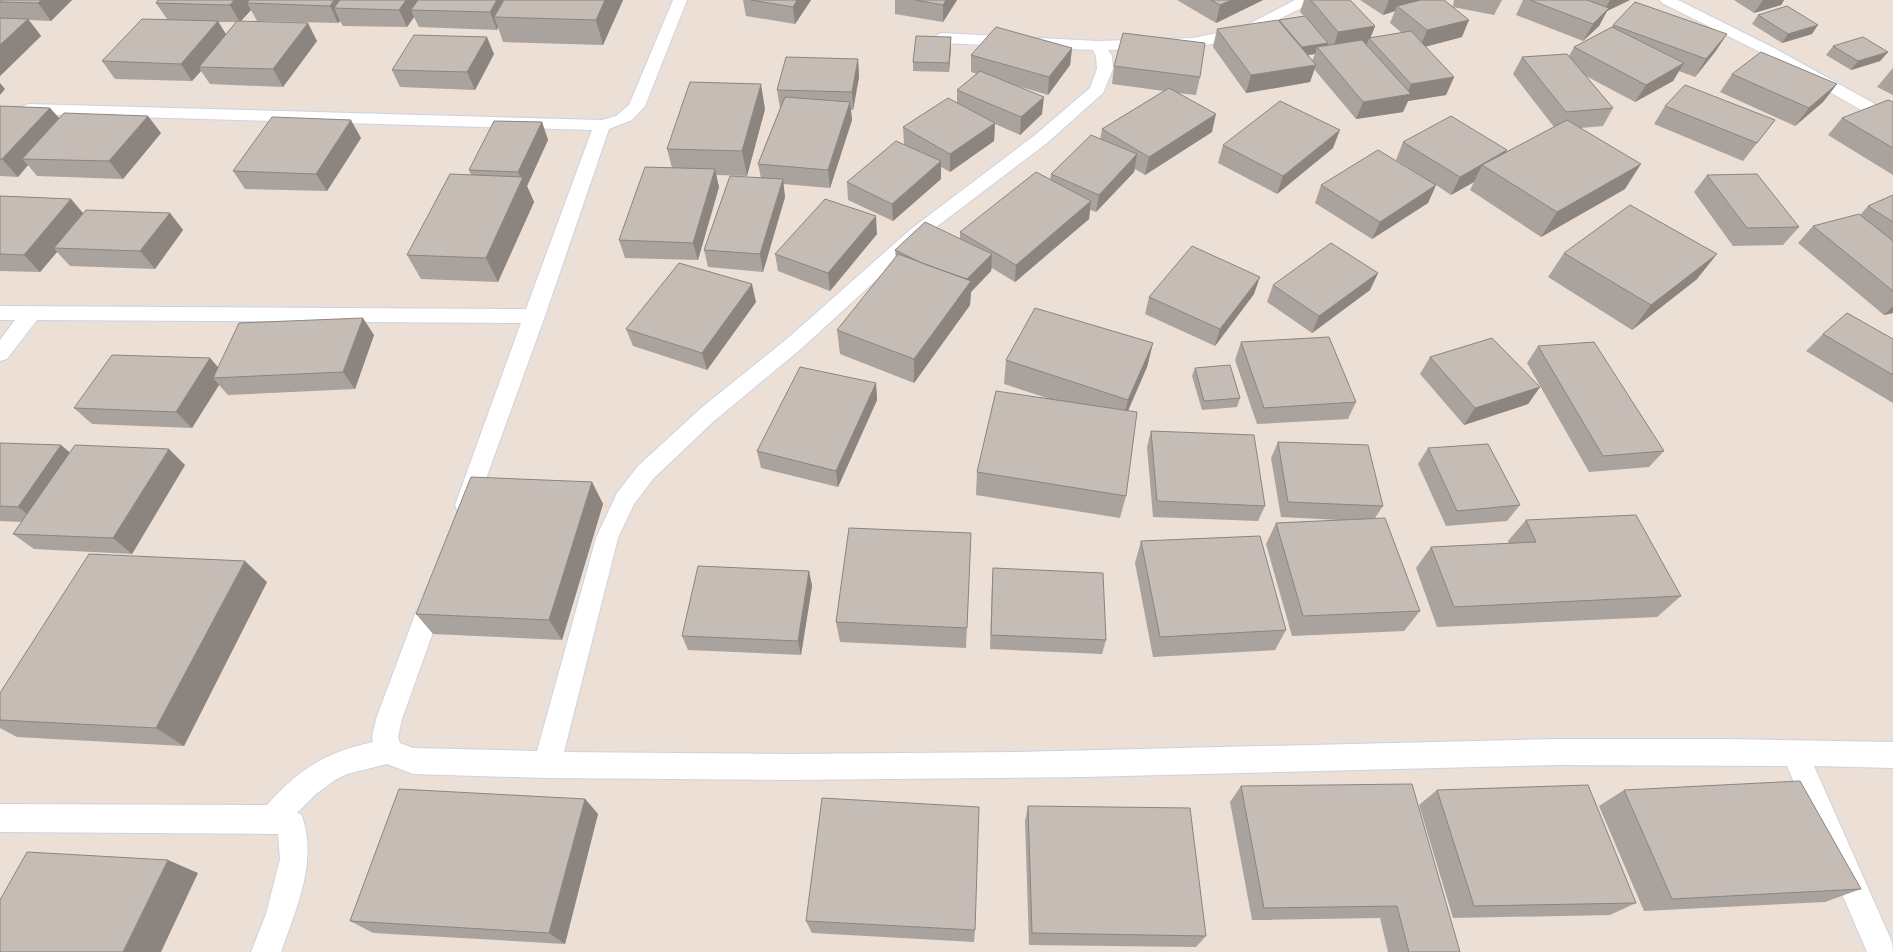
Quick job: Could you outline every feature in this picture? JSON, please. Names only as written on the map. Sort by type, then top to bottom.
[{"type":"street","points":[[29,109],[602,125],[617,123],[626,118],[637,106],[680,0]]},
{"type":"street","points":[[942,38],[1098,46],[1193,43],[1246,31],[1306,0]]},
{"type":"street","points":[[1667,0],[1769,51],[1893,121]]},
{"type":"street","points":[[547,766],[607,538],[625,499],[646,472],[707,415],[794,344],[917,233],[1041,140],[1097,90],[1105,69],[1104,56],[1098,46]]},
{"type":"street","points":[[458,526],[508,385],[535,316],[602,125]]},
{"type":"street","points":[[0,313],[535,316]]},
{"type":"street","points":[[0,354],[31,314]]},
{"type":"street","points":[[389,752],[385,737],[389,720],[440,578]]},
{"type":"street","points":[[273,818],[290,799],[314,777],[346,761],[389,752],[399,757],[414,761],[547,766],[719,767],[1008,765],[1549,752],[1893,755]]},
{"type":"street","points":[[1795,753],[1882,952]]},
{"type":"street","points":[[0,818],[273,818],[291,824],[294,859],[280,914],[266,952]]},
{"type":"building","points":[[0,0],[41,0],[38,3],[0,2]]},
{"type":"building","points":[[158,0],[234,0],[230,5],[156,3]]},
{"type":"building","points":[[249,0],[334,0],[330,6],[247,3]]},
{"type":"building","points":[[340,0],[406,0],[399,10],[334,8]]},
{"type":"building","points":[[418,0],[497,0],[490,12],[411,10]]},
{"type":"building","points":[[504,0],[605,0],[596,20],[494,17]]},
{"type":"building","points":[[751,0],[797,0],[793,7]]},
{"type":"building","points":[[915,0],[946,0],[943,5]]},
{"type":"building","points":[[1211,0],[1232,0],[1220,5]]},
{"type":"building","points":[[1311,0],[1350,0],[1375,26],[1338,32]]},
{"type":"building","points":[[1421,0],[1444,0],[1469,20],[1427,30],[1397,6]]},
{"type":"building","points":[[1530,0],[1587,0],[1609,8],[1593,24]]},
{"type":"building","points":[[1635,2],[1727,34],[1706,59],[1613,25]]},
{"type":"building","points":[[1787,6],[1818,25],[1788,34],[1758,15]]},
{"type":"building","points":[[1305,16],[1328,43],[1302,47],[1279,20]]},
{"type":"building","points":[[0,18],[28,19],[0,45]]},
{"type":"building","points":[[142,19],[218,21],[181,64],[102,61]]},
{"type":"building","points":[[1278,20],[1316,65],[1251,75],[1217,29]]},
{"type":"building","points":[[237,21],[308,23],[273,69],[199,67]]},
{"type":"building","points":[[996,27],[1072,48],[1049,77],[971,55]]},
{"type":"building","points":[[1612,27],[1684,63],[1646,85],[1574,47]]},
{"type":"building","points":[[1411,31],[1454,77],[1411,84],[1369,38]]},
{"type":"building","points":[[1123,33],[1205,43],[1200,77],[1114,66]]},
{"type":"building","points":[[414,35],[487,37],[467,72],[392,70]]},
{"type":"building","points":[[916,36],[951,37],[949,63],[913,62]]},
{"type":"building","points":[[1863,37],[1888,52],[1858,61],[1833,46]]},
{"type":"building","points":[[1362,40],[1411,94],[1363,102],[1317,47]]},
{"type":"building","points":[[1761,52],[1837,84],[1809,108],[1732,74]]},
{"type":"building","points":[[1567,54],[1613,108],[1566,112],[1522,57]]},
{"type":"building","points":[[786,57],[858,59],[852,92],[777,90]]},
{"type":"building","points":[[980,71],[1044,97],[1021,117],[957,90]]},
{"type":"building","points":[[690,82],[761,84],[742,151],[667,149]]},
{"type":"building","points":[[1685,85],[1775,120],[1757,143],[1665,106]]},
{"type":"building","points":[[1169,88],[1216,114],[1149,157],[1102,129]]},
{"type":"building","points":[[785,97],[850,102],[828,170],[758,164]]},
{"type":"building","points":[[948,98],[995,123],[950,154],[903,127]]},
{"type":"building","points":[[1888,100],[1893,102],[1893,148],[1842,118]]},
{"type":"building","points":[[1280,101],[1340,130],[1283,176],[1223,145]]},
{"type":"building","points":[[0,106],[50,108],[2,159],[0,159]]},
{"type":"building","points":[[64,113],[148,116],[109,161],[22,159]]},
{"type":"building","points":[[1451,116],[1507,150],[1460,177],[1403,142]]},
{"type":"building","points":[[272,117],[351,120],[316,174],[233,171]]},
{"type":"building","points":[[1567,120],[1641,164],[1557,212],[1482,165]]},
{"type":"building","points":[[494,121],[542,122],[518,172],[469,170]]},
{"type":"building","points":[[1091,135],[1137,154],[1099,195],[1051,174]]},
{"type":"building","points":[[896,141],[941,161],[892,204],[847,182]]},
{"type":"building","points":[[1378,150],[1436,185],[1380,222],[1321,185]]},
{"type":"building","points":[[645,167],[715,169],[693,243],[619,240]]},
{"type":"building","points":[[1036,172],[1091,201],[1016,265],[960,232]]},
{"type":"building","points":[[450,174],[523,177],[486,258],[407,255]]},
{"type":"building","points":[[1757,174],[1799,227],[1747,228],[1707,175]]},
{"type":"building","points":[[730,176],[783,179],[760,254],[704,250]]},
{"type":"building","points":[[1893,195],[1893,222],[1868,206]]},
{"type":"building","points":[[0,196],[71,199],[24,255],[0,254]]},
{"type":"building","points":[[825,199],[876,216],[828,273],[775,254]]},
{"type":"building","points":[[1630,205],[1717,254],[1651,305],[1564,253]]},
{"type":"building","points":[[86,210],[170,213],[140,251],[54,248]]},
{"type":"building","points":[[1859,214],[1893,241],[1893,291],[1813,226]]},
{"type":"building","points":[[925,222],[992,254],[967,279],[924,264],[895,250]]},
{"type":"building","points":[[1331,243],[1378,273],[1319,316],[1273,285]]},
{"type":"building","points":[[1192,246],[1260,277],[1220,329],[1149,297]]},
{"type":"building","points":[[898,254],[971,281],[914,359],[837,330]]},
{"type":"building","points":[[679,263],[752,284],[702,353],[626,329]]},
{"type":"building","points":[[1035,308],[1153,343],[1128,400],[1006,360]]},
{"type":"building","points":[[1847,313],[1893,339],[1893,375],[1823,334]]},
{"type":"building","points":[[363,318],[343,372],[213,378],[239,323]]},
{"type":"building","points":[[1329,337],[1356,402],[1264,408],[1241,342]]},
{"type":"building","points":[[1492,338],[1540,387],[1475,408],[1430,357]]},
{"type":"building","points":[[1594,342],[1664,451],[1603,456],[1538,346]]},
{"type":"building","points":[[112,355],[210,358],[176,412],[74,408]]},
{"type":"building","points":[[1230,365],[1240,398],[1204,401],[1195,368]]},
{"type":"building","points":[[800,367],[876,383],[836,471],[757,451]]},
{"type":"building","points":[[996,391],[1137,412],[1126,496],[977,472]]},
{"type":"building","points":[[1151,431],[1254,435],[1265,506],[1157,501]]},
{"type":"building","points":[[1278,442],[1368,445],[1383,506],[1288,502]]},
{"type":"building","points":[[0,443],[61,445],[18,507],[0,506]]},
{"type":"building","points":[[1488,444],[1520,505],[1457,511],[1428,448]]},
{"type":"building","points":[[75,445],[169,449],[113,538],[13,534]]},
{"type":"building","points":[[471,477],[592,482],[549,620],[416,614]]},
{"type":"building","points":[[1636,515],[1681,596],[1454,607],[1431,547],[1536,542],[1526,520]]},
{"type":"building","points":[[1385,518],[1420,611],[1303,616],[1276,523]]},
{"type":"building","points":[[849,528],[971,533],[967,628],[836,622]]},
{"type":"building","points":[[1260,536],[1286,630],[1160,637],[1141,541]]},
{"type":"building","points":[[89,554],[245,561],[156,728],[0,720],[0,693]]},
{"type":"building","points":[[698,566],[809,571],[798,641],[682,636]]},
{"type":"building","points":[[993,568],[1103,573],[1106,640],[991,635]]},
{"type":"building","points":[[1800,781],[1861,889],[1672,899],[1624,790]]},
{"type":"building","points":[[1412,784],[1460,952],[1409,952],[1397,906],[1264,908],[1241,786]]},
{"type":"building","points":[[1588,785],[1636,903],[1474,906],[1437,790]]},
{"type":"building","points":[[399,789],[585,799],[549,933],[350,921]]},
{"type":"building","points":[[822,798],[979,807],[975,930],[806,921]]},
{"type":"building","points":[[1028,806],[1190,808],[1206,936],[1032,933]]},
{"type":"building","points":[[27,852],[168,860],[123,952],[0,952],[0,900]]}]
